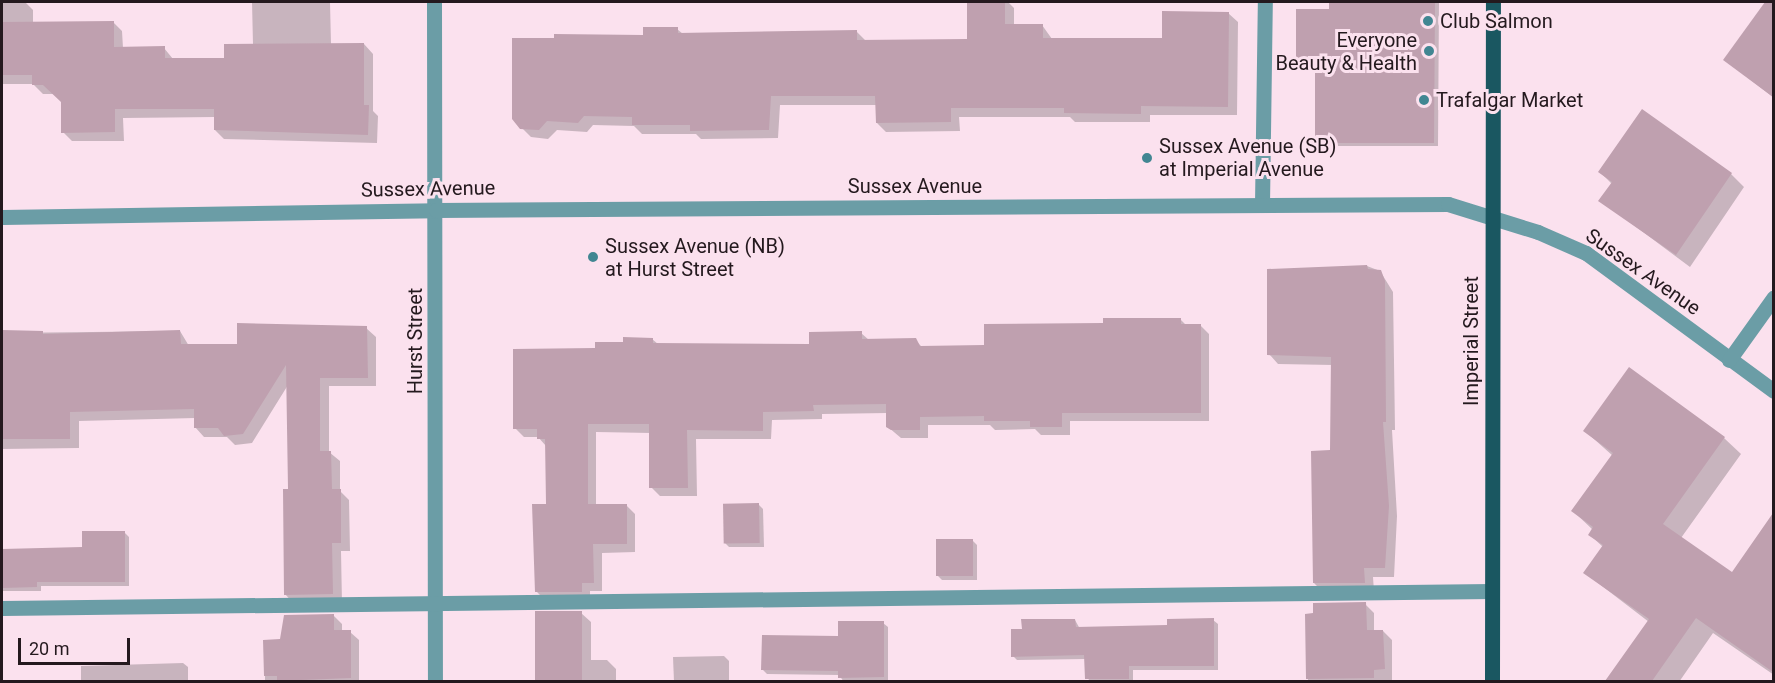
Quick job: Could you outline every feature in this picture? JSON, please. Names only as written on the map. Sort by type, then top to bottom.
[{"type":"main road","name":"Imperial Street","points":[[1492,681],[1493,2]]},
{"type":"street","name":"Hurst Street","points":[[434,2],[435,681]]},
{"type":"street","points":[[1262,205],[1265,2]]},
{"type":"street","name":"Sussex Avenue","points":[[2,217],[435,210],[1448,204],[1493,218],[1586,253],[1773,392]]},
{"type":"street","points":[[1729,360],[1773,297]]},
{"type":"street","points":[[2,608],[435,605],[1492,591]]},
{"type":"building","points":[[967,2],[1005,2],[1005,24],[1043,24],[1043,38],[1162,38],[1162,11],[1229,12],[1228,107],[1141,106],[1141,114],[1064,113],[1064,108],[951,108],[951,122],[876,123],[875,96],[771,96],[769,130],[690,131],[690,125],[632,125],[632,117],[584,116],[578,123],[547,121],[539,130],[520,129],[512,119],[512,38],[554,38],[554,34],[643,35],[643,27],[678,27],[678,33],[857,30],[857,40],[967,39]]},
{"type":"building","points":[[1329,2],[1435,2],[1434,143],[1315,143],[1315,61],[1296,62],[1296,9],[1329,9]]},
{"type":"building","points":[[1765,2],[1773,2],[1773,97],[1723,60]]},
{"type":"building","points":[[114,21],[114,47],[165,46],[165,58],[224,58],[224,44],[364,43],[364,105],[369,105],[368,135],[214,130],[214,109],[115,109],[115,132],[61,133],[61,102],[43,85],[32,85],[32,75],[2,75],[2,22]]},
{"type":"building","points":[[1642,109],[1732,173],[1676,255],[1598,201],[1612,182],[1598,172]]},
{"type":"building","points":[[1367,265],[1368,269],[1381,270],[1385,281],[1386,422],[1383,422],[1389,506],[1385,568],[1364,568],[1365,583],[1313,583],[1311,451],[1330,450],[1331,357],[1267,355],[1267,269]]},
{"type":"building","points":[[1103,318],[1181,318],[1181,324],[1201,324],[1201,413],[1062,413],[1062,427],[1030,427],[1030,421],[984,421],[984,416],[920,417],[920,430],[891,430],[886,427],[886,404],[813,405],[814,411],[763,412],[763,431],[687,430],[688,488],[649,488],[649,424],[588,424],[588,504],[627,504],[627,544],[593,544],[594,583],[582,583],[582,592],[535,592],[532,504],[546,504],[545,439],[537,439],[537,429],[513,429],[513,349],[595,348],[595,342],[623,342],[623,337],[653,338],[653,343],[809,344],[809,332],[862,331],[862,339],[916,338],[920,346],[984,345],[984,324],[1103,323]]},
{"type":"building","points":[[237,323],[367,326],[368,378],[320,378],[320,451],[331,451],[332,489],[341,489],[341,543],[332,543],[333,594],[284,595],[283,489],[288,489],[286,365],[243,434],[224,436],[218,428],[194,428],[194,409],[70,412],[70,439],[2,439],[2,330],[43,331],[43,334],[180,330],[181,344],[237,344]]},
{"type":"building","points":[[1629,367],[1725,437],[1663,524],[1732,572],[1773,513],[1773,672],[1696,618],[1652,681],[1605,681],[1649,619],[1583,573],[1603,545],[1588,535],[1593,527],[1571,511],[1613,453],[1583,431]]},
{"type":"building","points":[[759,503],[760,543],[724,544],[723,504]]},
{"type":"building","points":[[82,531],[125,531],[125,582],[37,582],[37,587],[2,588],[2,549],[82,547]]},
{"type":"building","points":[[936,539],[973,539],[973,576],[936,576]]},
{"type":"building","points":[[1366,602],[1367,630],[1383,630],[1385,669],[1374,670],[1374,678],[1306,679],[1305,614],[1313,613],[1313,603]]},
{"type":"building","points":[[535,611],[582,611],[582,681],[535,681]]},
{"type":"building","points":[[334,614],[334,630],[351,630],[351,678],[277,681],[277,676],[264,676],[263,640],[280,639],[284,615]]},
{"type":"building","points":[[1214,618],[1214,666],[1129,666],[1129,679],[1085,679],[1084,655],[1011,657],[1011,629],[1022,629],[1021,619],[1075,619],[1076,627],[1167,625],[1167,619]]},
{"type":"building","points":[[838,621],[884,621],[884,677],[838,678],[838,671],[761,670],[762,635],[838,636]]},
{"type":"place","name":"Club Salmon","points":[[1428,21]]},
{"type":"place","name":"Everyone Beauty & Health","points":[[1429,51]]},
{"type":"place","name":"Trafalgar Market","points":[[1424,100]]},
{"type":"place","name":"Sussex Avenue (SB) at Imperial Avenue","points":[[1147,158]]},
{"type":"place","name":"Sussex Avenue (NB) at Hurst Street","points":[[593,257]]}]
